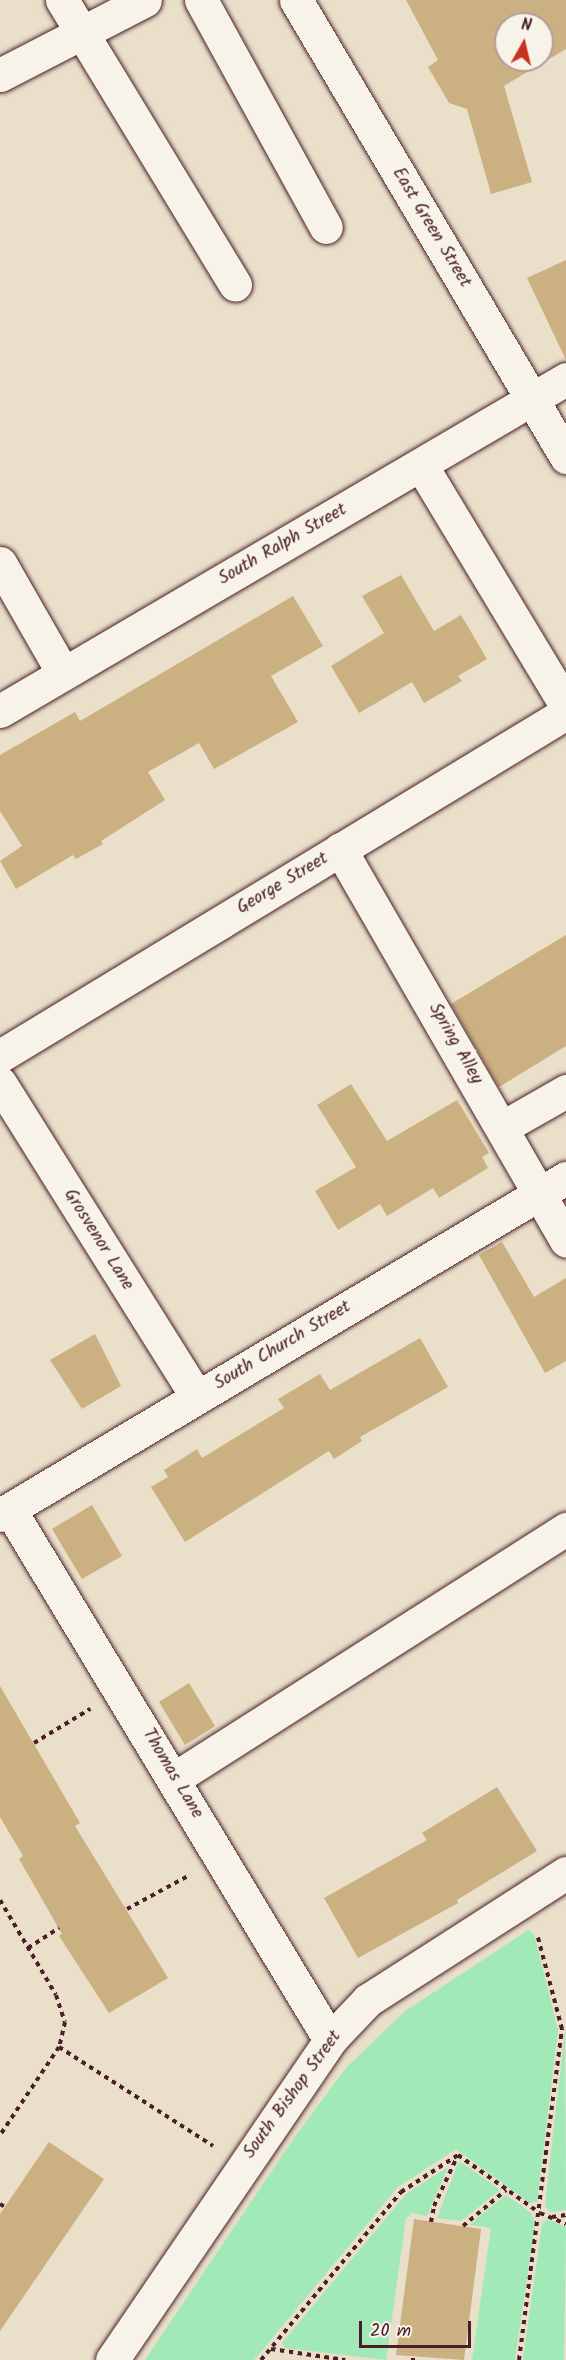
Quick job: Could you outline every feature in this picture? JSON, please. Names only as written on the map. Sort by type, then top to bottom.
[{"type":"street","points":[[62,0],[235,284]]},
{"type":"street","points":[[0,75],[145,0]]},
{"type":"street","points":[[201,0],[326,227]]},
{"type":"street","name":"East Green Street","points":[[296,0],[566,457]]},
{"type":"street","name":"South Ralph Street","points":[[0,711],[566,379]]},
{"type":"street","points":[[421,465],[566,705]]},
{"type":"street","points":[[0,563],[63,673]]},
{"type":"street","name":"George Street","points":[[0,1056],[566,713]]},
{"type":"street","name":"Spring Alley","points":[[340,849],[503,1127],[553,1186],[566,1241]]},
{"type":"street","name":"Grosvenor Lane","points":[[0,1083],[197,1397]]},
{"type":"street","points":[[503,1127],[566,1091]]},
{"type":"street","name":"South Church Street","points":[[5,1513],[553,1186]]},
{"type":"street","name":"Thomas Lane","points":[[5,1513],[175,1778],[330,2040]]},
{"type":"street","points":[[175,1778],[566,1529]]},
{"type":"street","name":"South Bishop Street","points":[[112,2360],[330,2040],[368,2000],[566,1873]]},
{"type":"path","points":[[34,1743],[93,1707]]},
{"type":"path","points":[[127,1909],[193,1873]]},
{"type":"path","points":[[0,1900],[63,2013],[59,2047],[0,2135]]},
{"type":"path","points":[[519,2360],[540,2213],[562,2029],[535,1926]]},
{"type":"path","points":[[28,1948],[59,1929]]},
{"type":"path","points":[[59,2047],[213,2146]]},
{"type":"path","points":[[458,2155],[540,2213],[566,2224]]},
{"type":"path","points":[[431,2222],[434,2206],[458,2155]]},
{"type":"path","points":[[261,2360],[401,2192],[458,2155]]},
{"type":"path","points":[[463,2226],[506,2190]]},
{"type":"path","points":[[549,2217],[566,2215]]},
{"type":"path","points":[[270,2349],[315,2358],[345,2360]]},
{"type":"green space","points":[[528,1930],[534,1934],[558,2030],[537,2202],[530,2203],[456,2149],[398,2187],[254,2360],[145,2360],[294,2138],[346,2068],[404,2012]]},
{"type":"green space","points":[[565,2029],[566,2210],[550,2212],[545,2206]]},
{"type":"green space","points":[[458,2163],[464,2164],[500,2190],[461,2221],[437,2218]]},
{"type":"green space","points":[[448,2167],[427,2216],[412,2213],[406,2219],[386,2360],[286,2348],[282,2343],[406,2194]]},
{"type":"green space","points":[[506,2195],[531,2213],[535,2223],[515,2360],[472,2360],[491,2228],[469,2225]]},
{"type":"green space","points":[[547,2219],[566,2227],[564,2360],[523,2360],[542,2224]]},
{"type":"building","points":[[406,0],[566,0],[566,49],[554,56],[554,12],[494,12],[494,72],[527,72],[504,86],[532,182],[491,194],[467,109],[449,103],[428,67],[438,60]]},
{"type":"building","points":[[566,260],[566,360],[527,278]]},
{"type":"building","points":[[401,575],[434,631],[461,615],[487,659],[458,676],[462,681],[424,703],[412,682],[359,713],[331,666],[384,633],[362,596]]},
{"type":"building","points":[[293,596],[323,646],[271,676],[298,722],[214,769],[199,743],[148,772],[165,800],[101,841],[103,844],[76,859],[73,855],[16,889],[0,861],[22,846],[0,811],[0,755],[75,712],[80,721]]},
{"type":"building","points":[[566,935],[566,1046],[499,1087],[451,1004]]},
{"type":"building","points":[[351,1084],[387,1141],[457,1100],[489,1153],[482,1157],[488,1168],[439,1198],[433,1188],[387,1216],[380,1204],[338,1230],[315,1191],[356,1167],[317,1105]]},
{"type":"building","points":[[502,1242],[534,1297],[566,1278],[566,1361],[545,1373],[479,1255]]},
{"type":"building","points":[[95,1334],[121,1386],[82,1409],[50,1360]]},
{"type":"building","points":[[420,1338],[448,1387],[360,1437],[362,1441],[334,1459],[329,1451],[185,1542],[151,1487],[168,1477],[164,1470],[197,1449],[202,1458],[284,1408],[278,1399],[320,1374],[330,1390]]},
{"type":"building","points":[[92,1505],[122,1556],[82,1579],[52,1529]]},
{"type":"building","points":[[189,1683],[215,1726],[185,1745],[159,1702]]},
{"type":"building","points":[[0,1686],[80,1823],[75,1826],[168,1978],[109,2013],[59,1936],[62,1934],[19,1859],[23,1856],[0,1817]]},
{"type":"building","points":[[497,1787],[537,1851],[457,1900],[458,1903],[358,1958],[324,1898],[427,1840],[422,1833]]},
{"type":"building","points":[[49,2142],[104,2179],[0,2331],[0,2214]]},
{"type":"building","points":[[414,2219],[481,2229],[464,2360],[396,2355]]}]
